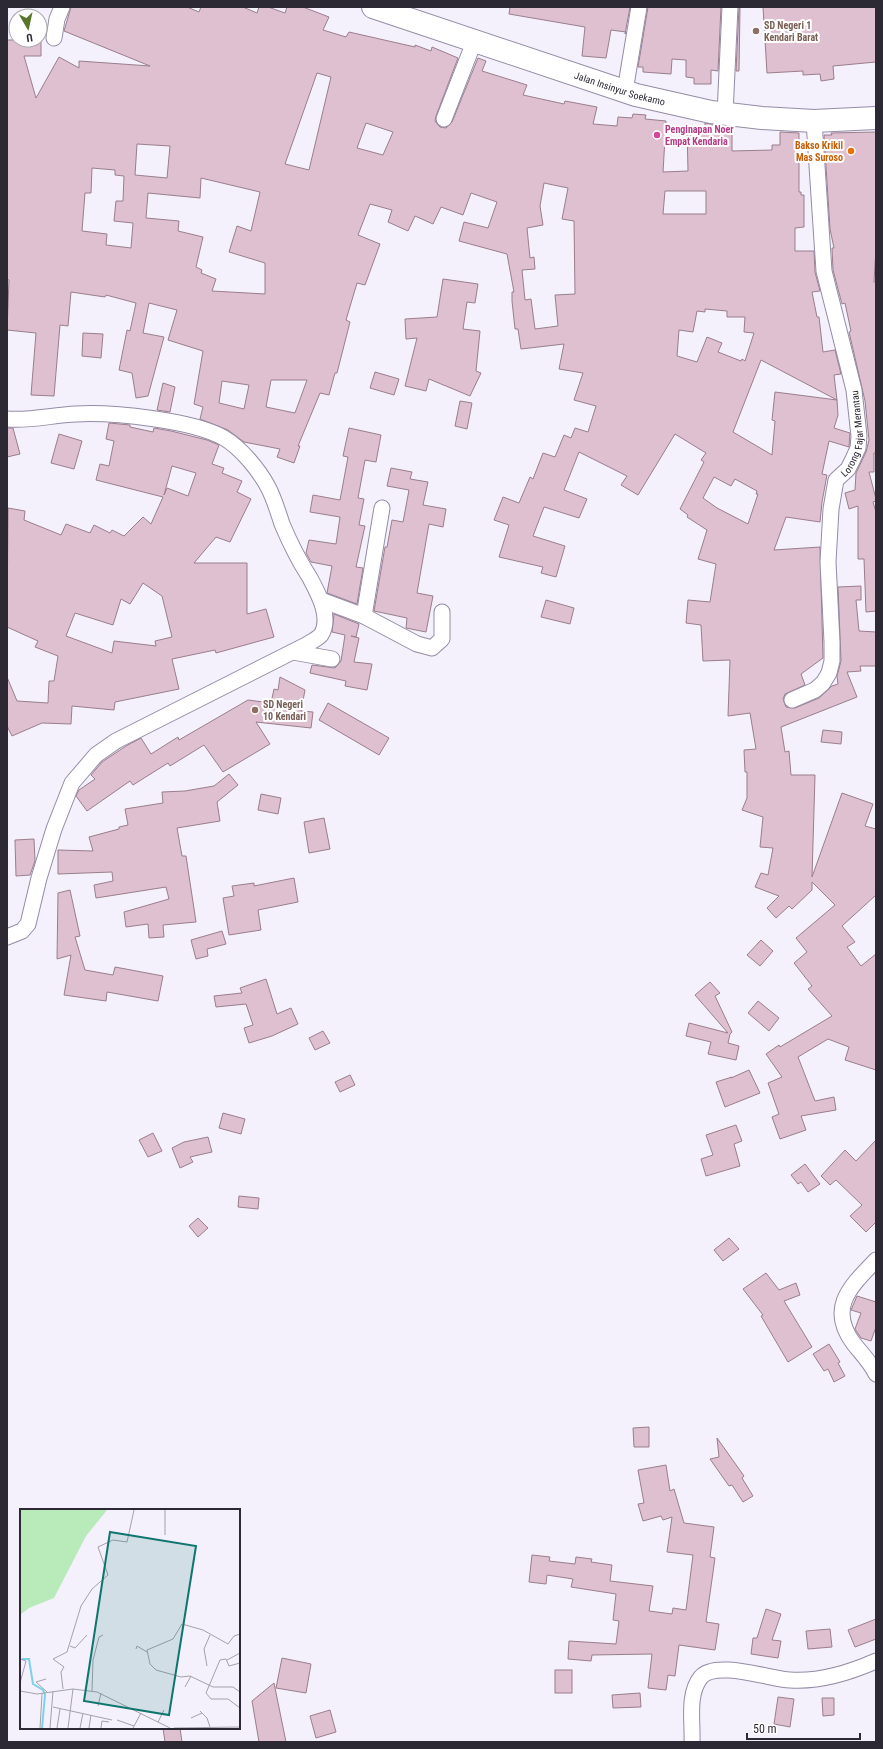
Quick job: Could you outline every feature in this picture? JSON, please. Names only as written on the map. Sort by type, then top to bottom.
[{"type":"highway","name":"Jalan Insinyur Soekarno","points":[[373,7],[474,42],[625,91],[711,112],[814,121],[876,118]]},
{"type":"street","points":[[54,38],[57,19],[62,7]]},
{"type":"street","points":[[625,91],[639,7]]},
{"type":"street","points":[[724,114],[730,7]]},
{"type":"street","points":[[444,119],[474,42]]},
{"type":"street","name":"Lorong Fajar Merantau","points":[[792,700],[815,690],[823,683],[830,672],[832,642],[828,562],[831,510],[836,480],[848,469],[851,464],[858,448],[859,436],[854,390],[824,271],[814,121]]},
{"type":"street","points":[[7,419],[31,420],[76,414],[100,414],[184,424],[213,432],[225,439],[250,462],[268,488],[294,551],[321,600],[324,628],[321,635],[294,652],[116,741],[96,755],[72,783],[54,829],[39,878],[28,924],[22,931],[7,937]]},
{"type":"street","points":[[364,616],[382,508]]},
{"type":"street","points":[[321,600],[364,616],[417,644],[432,648],[442,639],[442,612]]},
{"type":"street","points":[[294,652],[332,659]]},
{"type":"street","points":[[874,1369],[846,1330],[841,1310],[847,1293],[876,1260]]},
{"type":"street","points":[[692,1742],[692,1701],[695,1686],[702,1676],[710,1671],[722,1670],[789,1680],[804,1680],[839,1674],[876,1661]]},
{"type":"building","points":[[71,7],[187,7],[199,12],[201,7],[243,7],[257,13],[259,7],[268,7],[285,13],[287,7],[303,7],[329,17],[323,30],[346,37],[349,32],[415,47],[415,45],[431,51],[432,47],[458,58],[436,116],[435,121],[440,127],[446,128],[452,122],[478,58],[486,61],[482,71],[527,85],[523,95],[564,104],[565,101],[597,107],[593,124],[617,126],[618,117],[632,118],[633,114],[646,115],[645,119],[666,121],[663,172],[688,171],[687,128],[705,127],[705,123],[732,127],[732,151],[772,150],[772,145],[780,145],[780,132],[799,133],[799,192],[801,192],[801,195],[804,195],[804,227],[795,228],[795,251],[814,251],[815,272],[820,291],[812,292],[817,317],[819,317],[823,352],[835,350],[841,374],[834,375],[837,400],[838,415],[834,428],[850,433],[849,447],[829,441],[822,474],[827,475],[820,522],[786,517],[774,550],[820,547],[823,658],[801,674],[805,685],[785,694],[783,699],[786,707],[795,708],[819,698],[832,686],[838,684],[837,676],[841,661],[838,587],[861,586],[861,600],[856,600],[859,631],[876,632],[876,666],[860,666],[861,671],[847,672],[857,697],[781,727],[785,752],[789,751],[791,775],[815,775],[812,877],[842,793],[873,804],[865,826],[876,829],[876,895],[842,926],[855,942],[847,947],[861,966],[876,954],[876,1070],[845,1060],[849,1047],[828,1039],[798,1057],[815,1101],[834,1097],[836,1110],[801,1116],[806,1130],[780,1139],[772,1117],[779,1114],[768,1083],[782,1077],[766,1054],[779,1045],[780,1047],[832,1016],[808,989],[812,986],[794,963],[807,952],[796,938],[835,905],[812,882],[812,890],[792,909],[789,906],[776,918],[767,908],[779,896],[755,887],[761,873],[768,875],[773,848],[760,847],[763,817],[742,810],[747,798],[747,772],[745,772],[744,750],[756,749],[750,713],[728,716],[730,660],[703,661],[701,625],[686,623],[688,600],[710,602],[716,564],[698,559],[707,530],[687,517],[688,515],[680,509],[704,462],[701,460],[706,453],[675,434],[638,495],[621,485],[627,476],[579,452],[564,490],[587,499],[579,518],[544,507],[533,536],[565,546],[556,577],[541,573],[543,567],[499,557],[509,525],[494,520],[503,497],[519,503],[530,477],[533,479],[543,453],[555,457],[564,435],[571,438],[575,428],[588,432],[596,406],[574,400],[583,373],[559,369],[564,344],[521,349],[518,329],[515,329],[512,301],[512,292],[514,292],[507,254],[459,241],[464,222],[488,228],[497,202],[471,193],[463,215],[441,207],[433,224],[415,216],[408,231],[388,222],[392,210],[370,204],[358,235],[380,244],[365,285],[357,283],[346,320],[350,322],[337,373],[335,373],[329,395],[320,393],[298,446],[300,446],[294,463],[277,457],[280,449],[244,442],[228,430],[200,419],[203,407],[194,404],[203,351],[168,340],[177,310],[149,303],[143,333],[164,337],[148,396],[136,398],[132,373],[119,370],[127,330],[130,331],[136,303],[106,295],[105,297],[71,292],[68,326],[60,325],[54,396],[31,395],[36,333],[7,330],[9,280],[7,279],[7,40],[8,48],[41,48],[41,56],[24,56],[36,98],[59,57],[79,68],[79,61],[150,66],[64,31]],"holes":[[[317,73],[331,77],[309,170],[285,164]],[[366,123],[393,132],[383,155],[357,148]],[[137,144],[170,146],[167,178],[135,175]],[[92,168],[115,170],[115,175],[124,176],[123,201],[116,201],[114,221],[133,223],[131,248],[106,245],[107,234],[82,231],[85,193],[91,193]],[[201,178],[260,192],[251,231],[237,226],[229,252],[265,263],[265,294],[212,291],[216,279],[201,273],[202,270],[196,267],[203,237],[178,231],[179,221],[146,218],[148,193],[200,198]],[[544,183],[568,188],[562,219],[574,221],[575,294],[555,295],[558,326],[535,329],[531,299],[525,300],[522,270],[535,269],[534,257],[530,258],[527,228],[543,225],[540,206]],[[665,191],[706,191],[706,214],[663,214]],[[705,309],[727,311],[727,317],[745,317],[744,332],[754,333],[745,361],[742,359],[741,361],[718,352],[722,343],[707,337],[697,362],[677,356],[679,330],[693,332],[697,311],[705,312]],[[761,360],[837,400],[775,392],[772,420],[775,421],[772,455],[733,432]],[[271,380],[307,380],[295,413],[266,407]],[[222,381],[249,385],[244,409],[219,403]],[[714,477],[731,486],[735,479],[757,491],[756,494],[758,494],[748,524],[717,508],[703,498]]]},
{"type":"building","points":[[510,7],[630,7],[625,32],[611,30],[606,58],[582,56],[585,27],[509,14]]},
{"type":"building","points":[[648,7],[721,7],[718,71],[711,70],[711,84],[694,84],[694,78],[686,77],[686,60],[672,59],[671,74],[643,72],[643,67],[638,67]]},
{"type":"building","points":[[739,7],[739,71],[736,71]]},
{"type":"building","points":[[763,7],[876,7],[876,62],[833,66],[834,79],[821,81],[820,74],[803,75],[803,71],[767,73]]},
{"type":"building","points":[[876,132],[876,248],[874,282],[876,282],[876,453],[874,453],[874,472],[869,472],[876,499],[876,501],[873,502],[876,512],[876,611],[866,612],[864,559],[858,559],[858,506],[849,509],[845,493],[855,490],[856,473],[866,452],[869,440],[865,401],[849,332],[851,331],[845,303],[842,304],[833,270],[832,248],[834,248],[830,229],[824,135],[832,135],[831,133]]},
{"type":"building","points":[[443,279],[478,284],[475,303],[467,302],[463,329],[480,331],[476,371],[481,373],[470,396],[429,379],[426,391],[405,386],[417,338],[406,339],[405,319],[437,317]]},
{"type":"building","points":[[83,333],[103,334],[101,358],[82,356]]},
{"type":"building","points":[[375,372],[399,379],[394,395],[370,388]]},
{"type":"building","points":[[163,383],[175,387],[170,412],[157,410]]},
{"type":"building","points":[[460,401],[472,403],[467,429],[455,426]]},
{"type":"building","points":[[109,423],[130,425],[130,427],[153,432],[154,428],[171,431],[207,440],[219,445],[212,464],[224,468],[222,473],[242,481],[237,492],[251,499],[230,542],[216,537],[194,563],[247,563],[247,614],[266,609],[274,637],[216,653],[215,650],[172,659],[179,689],[115,702],[114,710],[72,706],[71,724],[42,723],[12,736],[7,726],[7,677],[17,701],[48,703],[49,681],[54,681],[58,656],[35,647],[38,641],[7,627],[8,508],[25,511],[24,520],[61,535],[66,524],[90,533],[94,525],[110,533],[112,530],[124,536],[143,517],[151,524],[163,497],[96,480],[100,464],[109,466],[114,441],[106,439]],"holes":[[[172,466],[196,473],[188,496],[167,488],[164,495]],[[143,583],[162,596],[172,637],[155,641],[156,646],[114,641],[112,653],[66,636],[75,613],[113,625],[121,599],[130,604]]]},
{"type":"building","points":[[7,428],[13,428],[20,454],[7,457]]},
{"type":"building","points":[[349,428],[381,435],[376,462],[365,460],[358,498],[364,499],[359,525],[365,526],[356,567],[363,568],[357,604],[327,593],[332,566],[311,562],[306,553],[309,540],[336,544],[340,517],[310,512],[313,495],[340,500],[348,457],[343,456]]},
{"type":"building","points":[[59,434],[82,441],[74,469],[51,463]]},
{"type":"building","points":[[391,468],[412,472],[410,479],[428,482],[423,505],[446,509],[443,527],[429,524],[417,593],[433,596],[426,632],[406,628],[407,618],[374,611],[385,547],[387,547],[392,520],[403,522],[409,490],[387,486]]},
{"type":"building","points":[[546,600],[574,608],[570,624],[541,617]]},
{"type":"building","points":[[334,614],[359,624],[356,637],[351,636],[359,638],[354,662],[372,664],[367,690],[345,686],[346,681],[310,673],[312,665],[335,668],[341,661],[345,635],[332,632]]},
{"type":"building","points":[[280,677],[305,690],[301,711],[313,712],[311,728],[256,722],[270,744],[223,772],[204,745],[170,766],[168,763],[133,785],[130,781],[87,811],[76,796],[79,790],[95,779],[91,775],[102,762],[126,746],[141,738],[151,754],[178,737],[179,740],[248,700],[271,703],[274,689],[278,690]]},
{"type":"building","points":[[328,703],[389,738],[379,755],[319,720]]},
{"type":"building","points":[[823,730],[842,732],[841,744],[821,742]]},
{"type":"building","points":[[229,774],[238,785],[217,802],[220,821],[177,828],[182,856],[186,856],[196,922],[163,925],[164,937],[149,938],[148,924],[126,927],[124,912],[169,899],[166,887],[96,898],[94,885],[113,881],[112,872],[58,874],[58,850],[93,851],[89,837],[128,825],[125,809],[163,803],[162,792],[185,791],[214,786]]},
{"type":"building","points":[[261,794],[281,798],[278,814],[258,810]]},
{"type":"building","points":[[324,818],[330,849],[309,853],[304,822]]},
{"type":"building","points":[[34,839],[35,861],[30,875],[16,876],[15,840]]},
{"type":"building","points":[[294,878],[298,902],[258,910],[261,930],[229,935],[223,898],[234,896],[232,886],[254,883],[254,886]]},
{"type":"building","points":[[70,890],[80,936],[75,937],[85,970],[113,975],[115,967],[163,976],[158,1001],[107,992],[106,1001],[64,995],[71,955],[57,959],[58,893]]},
{"type":"building","points":[[222,931],[226,944],[207,949],[208,956],[196,959],[191,940]]},
{"type":"building","points":[[761,940],[773,951],[760,966],[747,955]]},
{"type":"building","points":[[266,979],[277,1014],[291,1008],[298,1024],[272,1036],[249,1043],[244,1028],[253,1025],[246,1004],[216,1007],[214,996],[242,993],[240,988]]},
{"type":"building","points":[[710,982],[720,993],[715,996],[732,1032],[728,1043],[739,1046],[736,1060],[708,1054],[711,1042],[686,1036],[689,1023],[728,1033],[695,995]]},
{"type":"building","points":[[758,1001],[779,1018],[769,1031],[748,1013]]},
{"type":"building","points":[[323,1031],[330,1043],[315,1050],[309,1038]]},
{"type":"building","points":[[749,1070],[760,1093],[725,1107],[716,1082],[732,1077],[731,1078]]},
{"type":"building","points":[[350,1075],[355,1085],[340,1092],[335,1082]]},
{"type":"building","points":[[223,1113],[245,1119],[241,1134],[219,1128]]},
{"type":"building","points":[[736,1125],[742,1141],[734,1144],[740,1166],[706,1176],[701,1159],[713,1155],[706,1135]]},
{"type":"building","points":[[153,1133],[162,1151],[148,1157],[139,1140]]},
{"type":"building","points":[[208,1137],[212,1152],[190,1157],[193,1162],[180,1168],[172,1148],[184,1142]]},
{"type":"building","points":[[876,1140],[876,1222],[866,1232],[850,1216],[862,1205],[836,1180],[830,1185],[821,1176],[845,1150],[856,1161]]},
{"type":"building","points":[[805,1164],[820,1184],[808,1192],[801,1182],[798,1184],[791,1175]]},
{"type":"building","points":[[239,1196],[259,1198],[258,1209],[238,1207]]},
{"type":"building","points":[[198,1218],[208,1228],[198,1237],[189,1226]]},
{"type":"building","points":[[729,1238],[739,1249],[723,1261],[714,1250]]},
{"type":"building","points":[[766,1273],[779,1290],[796,1283],[800,1295],[784,1301],[812,1347],[788,1362],[761,1316],[763,1315],[743,1289]]},
{"type":"building","points":[[857,1296],[876,1302],[876,1327],[871,1341],[861,1338],[855,1329],[861,1313],[851,1310]]},
{"type":"building","points":[[829,1344],[840,1362],[838,1363],[845,1376],[834,1382],[828,1369],[824,1371],[813,1354]]},
{"type":"building","points":[[649,1427],[649,1447],[634,1447],[633,1428]]},
{"type":"building","points":[[717,1438],[744,1476],[742,1478],[753,1496],[743,1502],[732,1485],[729,1486],[710,1459],[719,1457]]},
{"type":"building","points":[[666,1465],[670,1491],[674,1489],[684,1523],[714,1527],[710,1557],[715,1558],[706,1622],[719,1624],[715,1650],[679,1645],[675,1676],[668,1675],[666,1690],[648,1688],[652,1654],[592,1655],[591,1661],[568,1659],[569,1641],[616,1644],[619,1621],[613,1620],[616,1594],[571,1587],[573,1579],[547,1575],[546,1584],[529,1582],[532,1555],[550,1557],[549,1561],[575,1564],[576,1557],[592,1559],[591,1562],[612,1565],[610,1581],[653,1586],[649,1611],[672,1614],[673,1608],[686,1610],[693,1555],[667,1552],[672,1517],[663,1520],[661,1516],[643,1521],[638,1504],[644,1503],[638,1470]]},
{"type":"building","points":[[766,1609],[781,1614],[772,1640],[781,1641],[778,1658],[751,1654],[753,1638],[757,1638]]},
{"type":"building","points":[[876,1619],[876,1639],[855,1647],[848,1630]]},
{"type":"building","points":[[830,1629],[832,1647],[808,1649],[806,1631]]},
{"type":"building","points":[[282,1658],[311,1664],[306,1693],[276,1688]]},
{"type":"building","points":[[555,1670],[572,1670],[572,1693],[555,1693]]},
{"type":"building","points":[[274,1683],[286,1742],[259,1742],[252,1701]]},
{"type":"building","points":[[640,1693],[641,1707],[613,1708],[612,1695]]},
{"type":"building","points":[[778,1697],[794,1699],[790,1727],[774,1724]]},
{"type":"building","points":[[822,1698],[834,1698],[834,1715],[823,1716]]},
{"type":"building","points":[[330,1710],[336,1732],[316,1738],[310,1716]]},
{"type":"building","points":[[163,1729],[180,1729],[182,1742],[165,1742]]},
{"type":"place","name":"SD Negeri 1 Kendari Barat","points":[[756,31]]},
{"type":"place","name":"Penginapan Noer Empat Kendaria","points":[[657,135]]},
{"type":"place","name":"Bakso Krikil Mas Suroso","points":[[851,151]]},
{"type":"place","name":"SD Negeri 10 Kendari","points":[[255,710]]}]
